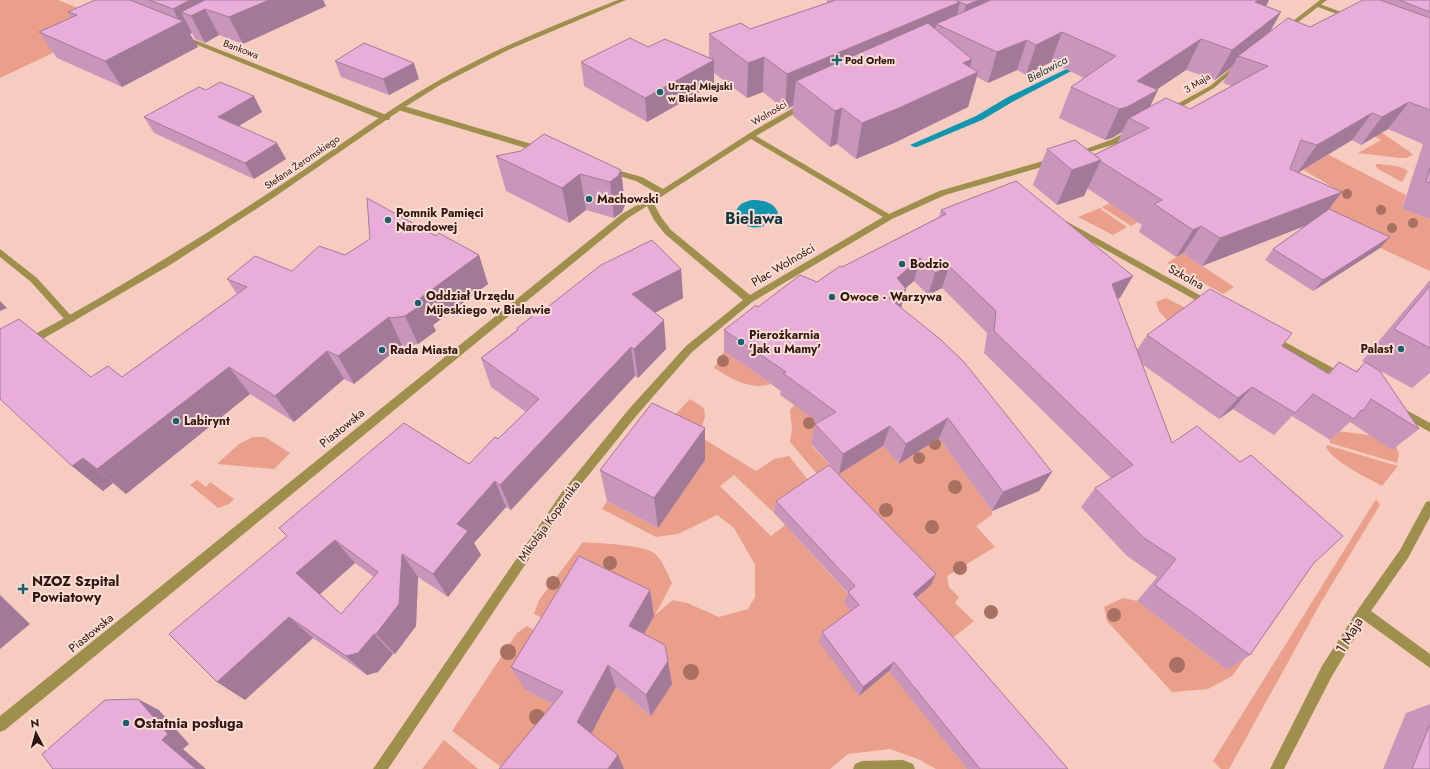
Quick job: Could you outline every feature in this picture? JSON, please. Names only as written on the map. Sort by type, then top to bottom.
[{"type":"street","name":"Stefana Żeromskiego","points":[[21,346],[70,320],[186,251],[440,82],[493,54],[623,0]]},
{"type":"street","points":[[1280,33],[1324,0]]},
{"type":"street","points":[[1317,5],[1359,21]]},
{"type":"street","name":"Bankowa","points":[[174,33],[191,37],[386,118]]},
{"type":"street","name":"3 Maja","points":[[1163,114],[1212,87],[1244,61]]},
{"type":"street","name":"Wolności","points":[[708,162],[790,112],[813,101]]},
{"type":"street","points":[[401,108],[552,153]]},
{"type":"street","points":[[996,178],[1116,141],[1134,131]]},
{"type":"street","points":[[752,136],[889,217]]},
{"type":"street","name":"Piastowska","points":[[0,725],[625,216],[664,193],[708,162]]},
{"type":"street","points":[[602,168],[636,178],[664,193]]},
{"type":"street","points":[[996,178],[1007,185]]},
{"type":"street","name":"Plac Wolności","points":[[649,202],[657,218],[668,232],[749,300],[889,217],[942,194],[996,178]]},
{"type":"street","name":"Szkolna","points":[[1058,220],[1215,307]]},
{"type":"street","points":[[0,252],[34,280],[70,320]]},
{"type":"street","name":"Mikołaja Kopernika","points":[[380,769],[566,495],[633,412],[689,348],[749,300]]},
{"type":"street","points":[[1262,333],[1353,384]]},
{"type":"street","points":[[1388,404],[1430,428]]},
{"type":"street","name":"1 Maja","points":[[1277,769],[1327,671],[1362,612],[1404,554],[1430,506]]},
{"type":"street","points":[[1362,612],[1430,662]]},
{"type":"street","points":[[860,769],[903,767],[908,769]]},
{"type":"shaded area","points":[[0,0],[58,0],[116,23],[0,78]]},
{"type":"shaded area","points":[[1375,128],[1413,155],[1406,158],[1400,158],[1358,153],[1381,140],[1361,130]]},
{"type":"shaded area","points":[[1325,153],[1406,195],[1402,209],[1430,219],[1430,271],[1296,209],[1334,188],[1299,167]]},
{"type":"shaded area","points":[[1375,165],[1397,166],[1408,171],[1402,182],[1378,169]]},
{"type":"shaded area","points":[[1110,203],[1138,222],[1131,226],[1102,207]]},
{"type":"shaded area","points":[[1100,208],[1127,227],[1113,235],[1078,217]]},
{"type":"shaded area","points":[[1183,253],[1234,287],[1223,294],[1167,263]]},
{"type":"shaded area","points":[[1166,298],[1194,312],[1173,327],[1159,311],[1156,302]]},
{"type":"shaded area","points":[[724,351],[771,384],[763,386],[748,385],[727,376],[714,368]]},
{"type":"shaded area","points":[[831,394],[811,445],[829,464],[842,472],[883,446],[899,464],[923,449],[915,405],[992,511],[992,515],[976,526],[995,547],[947,576],[949,587],[959,597],[955,603],[974,621],[944,645],[908,605],[930,585],[818,475],[790,442],[792,429],[790,410],[803,396]]},
{"type":"shaded area","points":[[690,399],[704,408],[705,417],[699,436],[756,471],[774,459],[789,456],[813,486],[774,513],[734,475],[720,486],[771,536],[785,525],[851,597],[869,634],[864,638],[967,769],[936,769],[918,759],[890,749],[848,754],[830,769],[504,769],[452,731],[517,633],[527,626],[553,642],[525,690],[596,725],[616,687],[651,716],[562,627],[534,614],[539,600],[583,542],[640,548],[654,553],[660,559],[672,583],[655,615],[673,600],[687,603],[719,617],[748,609],[755,597],[755,565],[734,528],[717,515],[678,534],[656,537],[602,509],[607,501],[658,528],[669,421]]},
{"type":"shaded area","points":[[1377,425],[1393,437],[1399,454],[1397,463],[1330,443],[1330,440],[1337,431],[1369,435]]},
{"type":"shaded area","points":[[253,437],[265,437],[290,453],[274,469],[217,464],[239,444]]},
{"type":"shaded area","points":[[1326,445],[1398,466],[1382,486],[1359,474],[1341,462],[1333,456]]},
{"type":"shaded area","points":[[197,480],[206,487],[210,482],[234,499],[229,504],[218,508],[190,485]]},
{"type":"shaded area","points":[[1376,499],[1380,505],[1320,604],[1229,769],[1221,769],[1213,761]]},
{"type":"shaded area","points":[[1305,567],[1306,575],[1232,676],[1208,689],[1172,692],[1107,621],[1104,607],[1123,598],[1137,601],[1227,670]]},
{"type":"shaded area","points":[[444,740],[478,769],[422,769]]},
{"type":"water","points":[[752,200],[768,202],[774,206],[778,213],[775,221],[758,227],[742,224],[735,214],[736,211],[741,204]]},
{"type":"building","points":[[95,0],[130,0],[183,21],[105,61],[39,32],[77,15],[68,12]]},
{"type":"building","points":[[149,0],[190,0],[173,9]]},
{"type":"building","points":[[205,0],[269,0],[229,17],[205,9],[191,16],[181,12]]},
{"type":"building","points":[[836,0],[956,0],[960,2],[787,74],[764,57],[748,63],[709,34],[741,23],[750,29]]},
{"type":"building","points":[[956,0],[979,0],[966,5]]},
{"type":"building","points":[[991,0],[1259,0],[1255,2],[1281,12],[1232,50],[1201,39],[1137,81],[1158,90],[1127,107],[1119,109],[1071,87],[1116,56],[1062,32],[1036,45],[1027,40],[997,52],[936,24]]},
{"type":"building","points":[[1363,0],[1380,0],[1430,18],[1430,110],[1409,102],[1382,117],[1372,113],[1317,145],[1301,140],[1290,169],[1342,192],[1220,238],[1201,226],[1193,230],[1154,204],[1162,200],[1100,161],[1101,160],[1094,155],[1149,128],[1129,118],[1166,98],[1190,109],[1268,66],[1238,56],[1288,18],[1310,27]]},
{"type":"building","points":[[1399,0],[1430,0],[1430,12]]},
{"type":"building","points":[[928,23],[972,59],[963,63],[978,72],[862,123],[842,108],[835,111],[796,81]]},
{"type":"building","points":[[630,38],[648,47],[665,39],[714,60],[645,98],[581,62]]},
{"type":"building","points":[[364,43],[414,63],[383,79],[335,61]]},
{"type":"building","points":[[220,82],[254,96],[218,117],[277,143],[245,163],[144,117],[199,87],[206,90]]},
{"type":"building","points":[[544,134],[621,170],[618,176],[610,182],[580,174],[562,188],[496,156],[521,151]]},
{"type":"building","points":[[1075,140],[1101,160],[1072,170],[1047,149]]},
{"type":"building","points":[[1430,168],[1430,183],[1426,181]]},
{"type":"building","points":[[1016,181],[1133,276],[1112,284],[1172,443],[1197,426],[1240,462],[1251,455],[1343,536],[1313,564],[1250,655],[1155,585],[1176,559],[1144,538],[1095,488],[1133,465],[994,331],[996,311],[949,266],[935,273],[920,258],[897,278],[906,289],[889,298],[940,339],[964,362],[1052,472],[1003,492],[948,418],[906,444],[890,426],[843,454],[815,424],[836,412],[783,373],[786,372],[724,330],[756,305],[758,307],[800,275],[817,282],[840,266],[842,267],[946,214],[941,210]]},
{"type":"building","points":[[367,198],[436,236],[439,233],[479,255],[419,299],[424,303],[405,316],[389,317],[338,356],[327,351],[275,396],[229,367],[97,469],[83,458],[72,466],[0,399],[0,329],[19,319],[91,377],[108,366],[122,377],[247,287],[227,279],[255,256],[292,271],[319,246],[345,255],[370,239]]},
{"type":"building","points":[[1329,209],[1390,237],[1323,280],[1273,249]]},
{"type":"building","points":[[652,240],[681,269],[632,294],[664,320],[634,349],[631,347],[500,485],[495,481],[457,524],[468,531],[433,574],[402,554],[399,604],[376,634],[374,634],[358,653],[346,656],[289,617],[217,682],[169,634],[287,536],[279,528],[404,423],[469,464],[495,437],[498,439],[539,399],[481,358],[518,330],[517,328],[538,312],[540,313],[601,265]],"holes":[[[335,540],[378,572],[341,614],[296,573]]]},
{"type":"building","points":[[1430,286],[1430,348],[1394,329]]},
{"type":"building","points":[[1210,289],[1292,333],[1282,346],[1329,374],[1339,362],[1357,372],[1365,362],[1380,371],[1419,429],[1371,399],[1363,411],[1361,410],[1354,419],[1313,394],[1295,413],[1252,387],[1238,398],[1147,335]]},
{"type":"building","points":[[652,403],[705,428],[654,498],[600,470]]},
{"type":"building","points":[[829,465],[936,574],[913,594],[962,647],[1068,769],[980,769],[894,662],[863,687],[822,632],[859,605],[848,592],[855,586],[776,501]]},
{"type":"building","points":[[579,556],[650,590],[629,626],[665,645],[668,661],[646,695],[608,665],[577,722],[618,755],[608,769],[499,769],[563,692],[511,667]]},
{"type":"building","points":[[138,699],[168,734],[162,740],[196,769],[53,769],[42,754],[105,700]]},
{"type":"building","points":[[1430,724],[1430,769],[1412,769]]},
{"type":"waterway","name":"Bielawica","points":[[914,145],[979,118],[1011,99],[1079,65]]},
{"type":"place","name":"Pod Orłem","points":[[837,60]]},
{"type":"place","name":"Urząd Miejski w Bielawie","points":[[660,92]]},
{"type":"place","name":"Machowski","points":[[589,199]]},
{"type":"place","name":"Pomnik Pamięci Narodowej","points":[[388,220]]},
{"type":"place","name":"Bodzio","points":[[902,264]]},
{"type":"place","name":"Owoce · Warzywa","points":[[832,297]]},
{"type":"place","name":"Oddział Urzędu Mijeskiego w Bielawie","points":[[418,303]]},
{"type":"place","name":"Pierożkarnia 'Jak u Mamy'","points":[[741,342]]},
{"type":"place","name":"Palast","points":[[1401,349]]},
{"type":"place","name":"Rada Miasta","points":[[382,350]]},
{"type":"place","name":"Labirynt","points":[[176,421]]},
{"type":"place","name":"NZOZ Szpital Powiatowy","points":[[23,589]]},
{"type":"place","name":"Ostatnia posługa","points":[[126,723]]},
{"type":"district","name":"Bielawa","points":[[754,218]]}]
